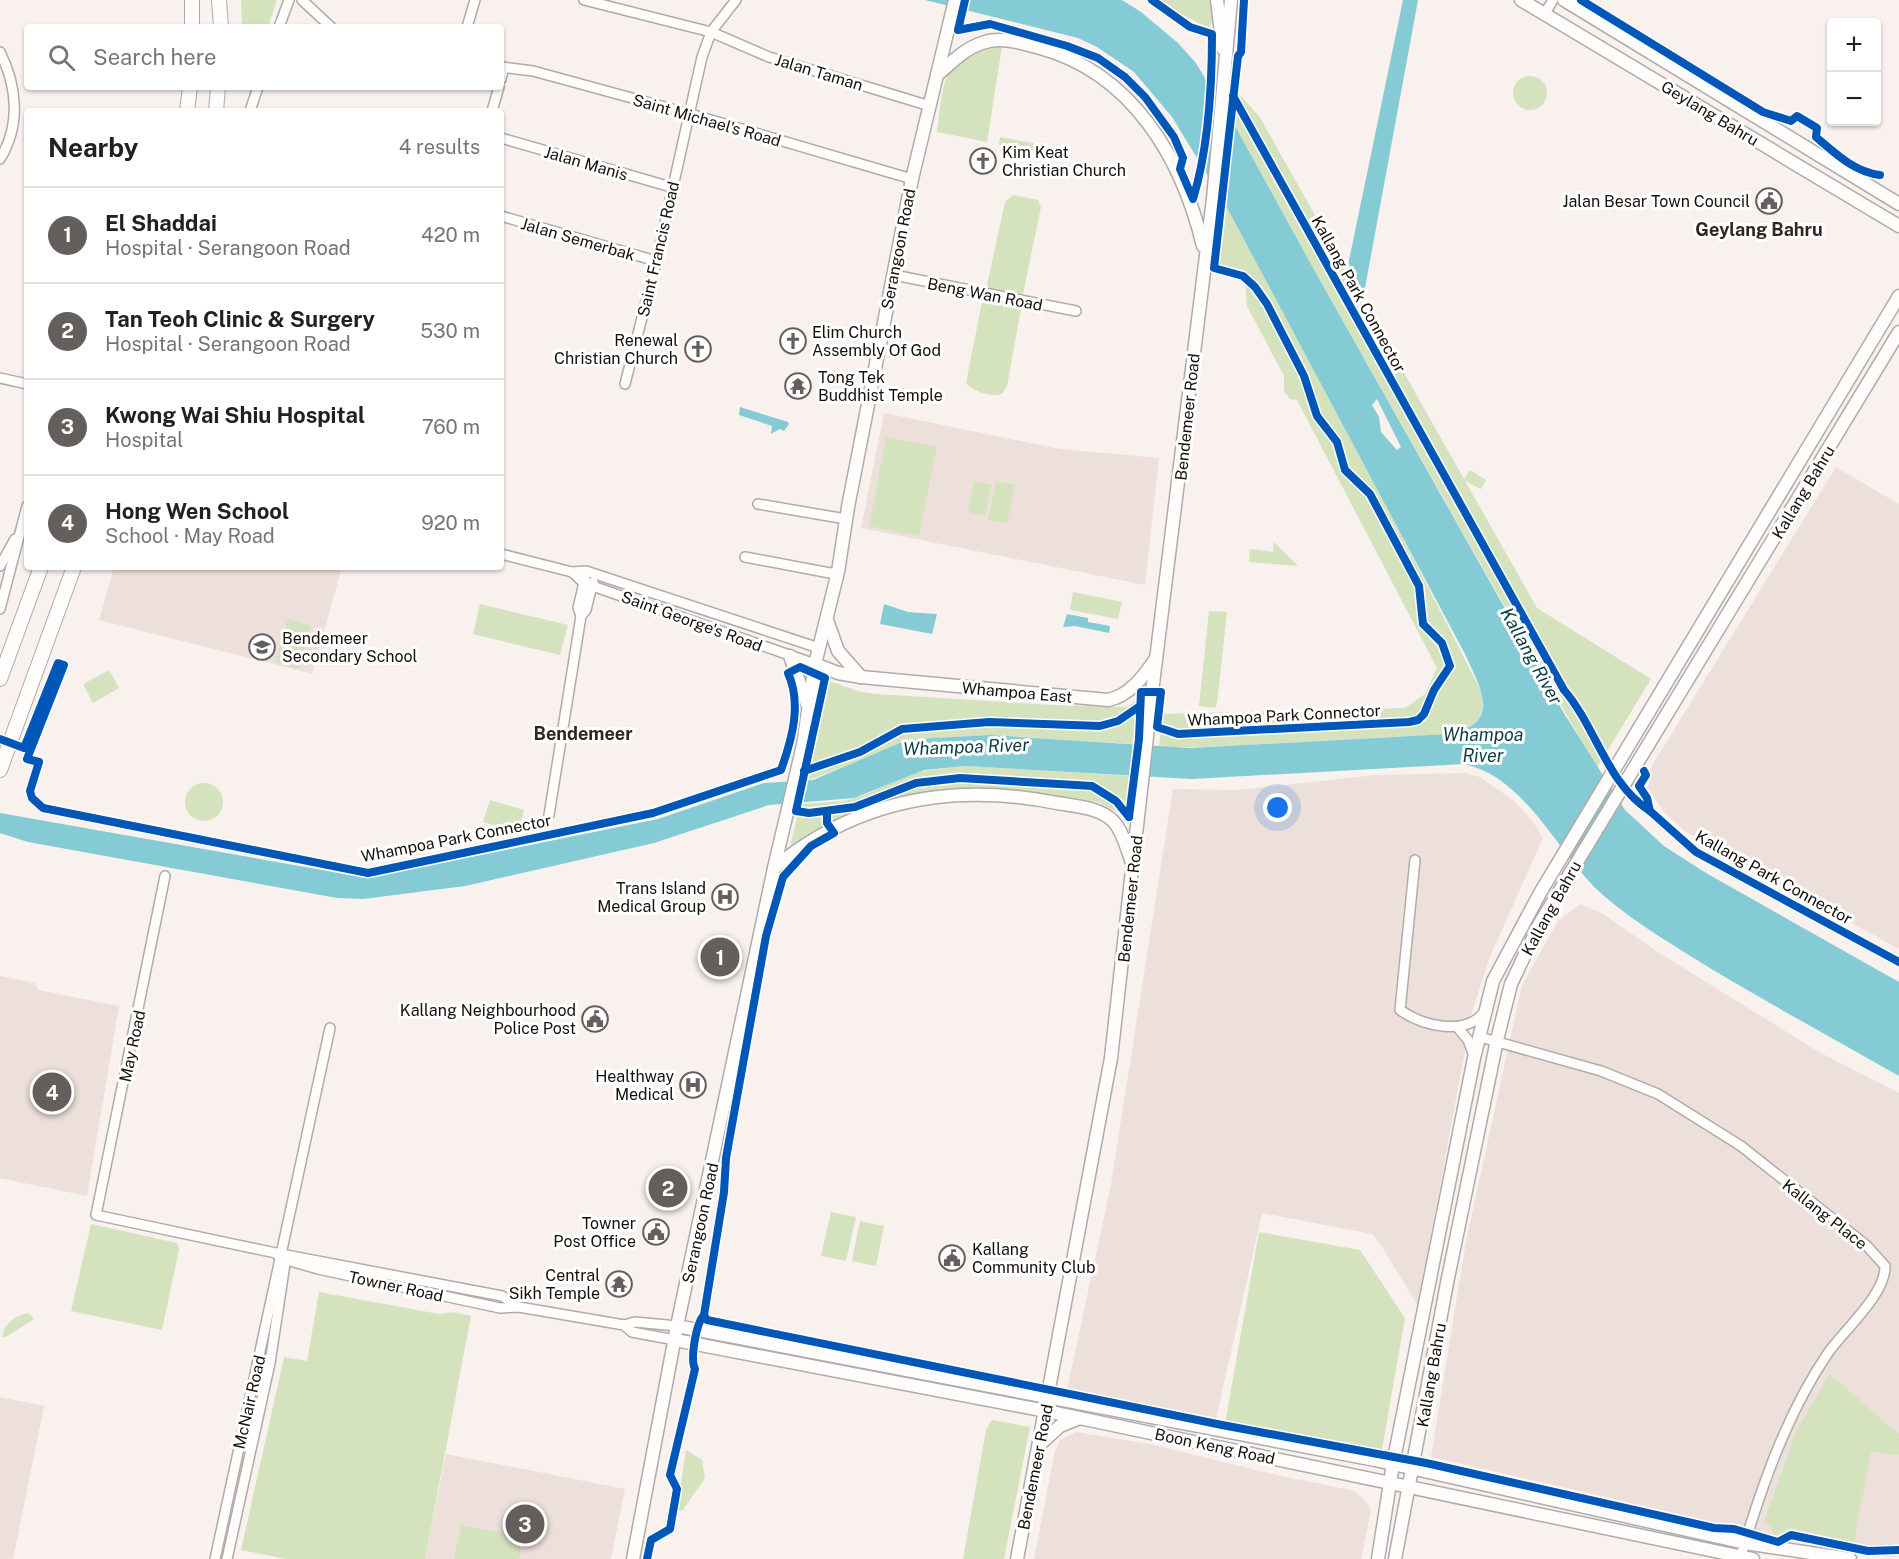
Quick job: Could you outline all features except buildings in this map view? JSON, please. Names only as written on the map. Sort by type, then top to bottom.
[{"type":"highway","points":[[192,0],[192,24]]},
{"type":"highway","points":[[219,0],[222,24]]},
{"type":"highway","points":[[222,24],[226,0]]},
{"type":"highway","points":[[187,108],[190,90]]},
{"type":"highway","points":[[216,108],[218,90]]},
{"type":"highway","points":[[0,679],[40,570]]},
{"type":"highway","points":[[0,770],[73,570]]},
{"type":"main road","name":"Serangoon Road","points":[[633,1559],[677,1326],[751,988],[815,664],[838,572],[846,519],[912,179],[955,0]]},
{"type":"main road","name":"Bendemeer Road","points":[[1217,0],[1224,55]]},
{"type":"main road","name":"Bendemeer Road","points":[[1017,1559],[1112,1058],[1156,659],[1213,199],[1221,84],[1230,28],[1231,0]]},
{"type":"main road","name":"Geylang Bahru","points":[[1521,0],[1899,226]]},
{"type":"main road","name":"Geylang Bahru","points":[[1564,0],[1899,204]]},
{"type":"main road","points":[[937,75],[968,50],[985,42],[1000,40],[1055,51],[1105,77],[1140,110],[1161,144],[1185,189],[1205,252]]},
{"type":"main road","name":"Kallang Bahru","points":[[1378,1559],[1393,1464],[1474,1058],[1493,981],[1554,870],[1899,296]]},
{"type":"main road","name":"Kallang Bahru","points":[[1395,1559],[1447,1283],[1497,1040],[1511,984],[1540,923],[1631,769],[1786,522],[1899,332]]},
{"type":"main road","points":[[827,619],[838,651],[861,677]]},
{"type":"main road","points":[[790,656],[808,708]]},
{"type":"main road","name":"Whampoa East","points":[[815,664],[838,673],[861,677],[1108,700],[1122,695],[1133,687],[1156,659]]},
{"type":"main road","points":[[774,868],[805,844],[843,822],[909,801],[968,793],[1020,795],[1095,811],[1114,822],[1134,867]]},
{"type":"main road","name":"Boon Keng Road","points":[[677,1326],[1413,1468],[1745,1543],[1850,1559]]},
{"type":"main road","name":"Boon Keng Road","points":[[675,1340],[1046,1411],[1410,1485],[1753,1559]]},
{"type":"main road","points":[[1039,1445],[1060,1426],[1080,1418]]},
{"type":"street","points":[[280,24],[289,0]]},
{"type":"street","points":[[302,0],[328,24]]},
{"type":"street","points":[[468,24],[475,0]]},
{"type":"street","name":"Jalan Taman","points":[[584,0],[711,32],[768,57],[930,106]]},
{"type":"street","points":[[687,114],[711,32],[736,0]]},
{"type":"street","points":[[1545,13],[1553,0]]},
{"type":"street","points":[[0,52],[12,78],[15,111],[13,124],[0,159]]},
{"type":"street","name":"Saint Michael's Road","points":[[504,67],[533,71],[912,179]]},
{"type":"street","points":[[251,108],[257,90]]},
{"type":"street","points":[[493,108],[498,90]]},
{"type":"street","name":"Saint Francis Road","points":[[625,384],[656,261],[687,114]]},
{"type":"street","name":"Jalan Manis","points":[[504,139],[671,187]]},
{"type":"street","name":"Jalan Semerbak","points":[[504,217],[656,261]]},
{"type":"street","name":"Beng Wan Road","points":[[894,275],[1076,311]]},
{"type":"street","points":[[0,378],[24,383]]},
{"type":"street","points":[[758,504],[846,519]]},
{"type":"street","points":[[0,566],[18,534],[24,515]]},
{"type":"street","points":[[0,609],[16,553],[18,534]]},
{"type":"street","name":"Saint George's Road","points":[[504,555],[572,572],[591,573],[819,648]]},
{"type":"street","points":[[745,557],[830,573],[838,572]]},
{"type":"street","name":"Saint George's Road","points":[[572,572],[588,584],[815,664]]},
{"type":"street","points":[[581,616],[578,608],[591,573]]},
{"type":"street","points":[[549,815],[581,616],[588,602],[588,584]]},
{"type":"street","points":[[588,602],[609,591]]},
{"type":"street","points":[[1415,860],[1400,1010],[1412,1018],[1458,1028],[1477,1020],[1486,1009]]},
{"type":"street","name":"May Road","points":[[96,1215],[165,876]]},
{"type":"street","name":"McNair Road","points":[[215,1559],[330,1028]]},
{"type":"street","points":[[1458,1028],[1468,1040],[1474,1058]]},
{"type":"street","name":"Kallang Place","points":[[1480,1037],[1610,1074],[1658,1094],[1741,1146],[1867,1246],[1885,1266],[1884,1277],[1876,1292],[1830,1350],[1808,1384],[1764,1484],[1745,1543]]},
{"type":"street","name":"Towner Road","points":[[96,1215],[282,1254],[500,1308],[519,1307],[624,1325],[635,1322],[677,1326]]},
{"type":"street","name":"McNair Road","points":[[227,1559],[270,1363],[282,1254]]},
{"type":"street","name":"Towner Road","points":[[624,1325],[632,1332],[675,1340]]},
{"type":"street","points":[[1740,1558],[1745,1543]]},
{"type":"shaded area","points":[[884,413],[1060,449],[1159,458],[1145,585],[861,528]]},
{"type":"shaded area","points":[[1836,467],[1899,504],[1899,949],[1686,832],[1665,813],[1648,788],[1651,767]]},
{"type":"shaded area","name":"Bendemeer Secondary School","points":[[113,570],[341,570],[312,674],[99,620]]},
{"type":"shaded area","points":[[1466,773],[1480,777],[1513,800],[1532,820],[1543,838],[1489,959],[1472,1012],[1418,1306],[1372,1234],[1262,1213],[1216,1419],[1067,1390],[1111,1184],[1173,789],[1238,790],[1376,775]]},
{"type":"shaded area","points":[[1580,904],[1603,914],[1661,954],[1819,1052],[1899,1093],[1899,1556],[1889,1557],[1827,1548],[1431,1457],[1466,1241],[1522,985],[1558,921]]},
{"type":"shaded area","points":[[0,976],[35,983],[38,990],[119,1006],[87,1196],[0,1178]]},
{"type":"shaded area","points":[[0,1397],[44,1406],[13,1559],[0,1559]]},
{"type":"shaded area","points":[[1076,1432],[1155,1445],[1276,1475],[1355,1491],[1365,1500],[1371,1510],[1361,1559],[1034,1559],[1055,1451],[1060,1440]]},
{"type":"shaded area","points":[[446,1454],[625,1489],[611,1559],[425,1559]]},
{"type":"green space","points":[[241,0],[277,0],[269,24],[242,24]]},
{"type":"green space","points":[[1161,0],[1211,0],[1214,18],[1209,28],[1181,14]]},
{"type":"green space","points":[[982,46],[1002,46],[987,142],[937,132],[944,84],[952,66],[960,57]]},
{"type":"green space","points":[[1530,76],[1542,81],[1547,93],[1542,105],[1530,110],[1518,105],[1513,93],[1518,81]]},
{"type":"green space","points":[[1236,91],[1259,116],[1464,479],[1470,470],[1486,480],[1481,489],[1465,481],[1537,608],[1651,679],[1597,768],[1451,512],[1403,538],[1481,691],[1482,709],[1477,722],[1465,730],[1448,734],[1205,747],[1159,747],[1163,714],[1405,708],[1425,694],[1437,668],[1297,400],[1290,399],[1284,391],[1284,376],[1247,306],[1245,283],[1237,276],[1218,273],[1224,202],[1401,533],[1449,508],[1233,122]]},
{"type":"green space","points":[[1000,137],[1048,146],[1047,154],[999,145]]},
{"type":"green space","points":[[1013,195],[1038,200],[1041,207],[1023,294],[1017,298],[991,292],[987,285],[1005,202]]},
{"type":"green space","points":[[983,297],[1022,304],[1007,386],[1003,393],[997,395],[982,393],[966,383]]},
{"type":"green space","points":[[886,437],[937,447],[919,536],[869,526]]},
{"type":"green space","points":[[974,481],[992,485],[985,516],[968,512]]},
{"type":"green space","points":[[996,482],[1015,485],[1007,523],[988,520]]},
{"type":"green space","points":[[1274,542],[1298,566],[1249,562],[1250,549],[1273,552]]},
{"type":"green space","points":[[1073,592],[1122,602],[1118,619],[1070,610]]},
{"type":"green space","points":[[480,604],[568,625],[560,655],[473,634]]},
{"type":"green space","points":[[1209,611],[1227,612],[1215,708],[1199,706]]},
{"type":"green space","points":[[288,619],[311,626],[298,669],[275,662]]},
{"type":"green space","points":[[109,670],[119,688],[93,703],[83,684]]},
{"type":"green space","points":[[826,680],[861,692],[877,694],[1052,705],[1128,707],[1137,699],[1135,744],[990,735],[916,739],[806,781]]},
{"type":"green space","points":[[966,766],[1130,776],[1127,817],[1100,803],[1078,798],[981,790],[832,823],[790,847],[800,804],[844,801],[864,795],[915,772]]},
{"type":"green space","points":[[204,783],[217,789],[223,802],[217,815],[204,821],[191,815],[185,802],[191,789]]},
{"type":"green space","points":[[490,800],[524,810],[518,833],[483,822]]},
{"type":"green space","points":[[831,1212],[856,1217],[846,1261],[821,1256]]},
{"type":"green space","points":[[860,1221],[884,1226],[876,1266],[852,1261]]},
{"type":"green space","points":[[91,1224],[177,1243],[179,1249],[162,1330],[71,1311]]},
{"type":"green space","points":[[1259,1232],[1360,1250],[1405,1318],[1381,1455],[1224,1429]]},
{"type":"green space","points":[[319,1292],[439,1314],[452,1312],[471,1316],[425,1559],[286,1559],[241,1550],[284,1357],[307,1361]]},
{"type":"green space","points":[[29,1313],[34,1319],[6,1337],[2,1337],[11,1321]]},
{"type":"green space","points":[[1829,1374],[1899,1434],[1899,1455],[1871,1452],[1854,1543],[1790,1528],[1775,1535],[1765,1519],[1795,1434]]},
{"type":"green space","points":[[992,1420],[1030,1427],[1004,1559],[963,1559],[986,1430]]},
{"type":"green space","points":[[686,1450],[702,1460],[705,1478],[682,1511],[677,1510]]},
{"type":"green space","points":[[461,1525],[523,1537],[519,1559],[454,1559]]},
{"type":"water","points":[[925,0],[1122,0],[1141,12],[1178,43],[1195,62],[1233,122],[1565,715],[1625,810],[1664,846],[1706,873],[1899,982],[1899,1076],[1713,970],[1630,916],[1587,879],[1524,801],[1487,772],[1464,764],[1192,779],[966,766],[924,770],[854,798],[769,805],[654,843],[465,886],[363,899],[337,898],[28,842],[0,833],[0,813],[367,878],[658,819],[764,783],[813,780],[900,743],[915,739],[990,735],[1190,748],[1448,734],[1465,729],[1476,722],[1482,714],[1483,703],[1477,680],[1465,654],[1224,202],[1172,117],[1134,72],[1097,47],[1078,38]]},
{"type":"water","points":[[1403,0],[1418,0],[1363,299],[1347,270]]},
{"type":"water","points":[[740,407],[789,424],[784,431],[780,429],[771,434],[772,426],[739,415]]},
{"type":"water","points":[[884,604],[908,612],[937,614],[932,634],[880,624]]},
{"type":"water","points":[[1067,614],[1088,618],[1088,622],[1110,626],[1109,633],[1075,626],[1063,627]]},
{"type":"pier","points":[[1377,399],[1401,447],[1397,450],[1381,432],[1379,417],[1372,405]]},
{"type":"cycle path","points":[[965,0],[958,30],[990,24],[1067,46],[1098,58],[1125,77],[1145,97],[1174,137],[1183,158],[1180,169],[1193,199],[1208,118],[1212,34],[1190,27],[1152,0]]},
{"type":"cycle path","name":"Whampoa Park Connector","points":[[1129,817],[1139,739],[1141,692],[1161,692],[1157,727],[1178,734],[1409,722],[1418,720],[1424,714],[1434,690],[1450,666],[1442,643],[1423,624],[1419,586],[1370,494],[1345,470],[1337,442],[1317,416],[1304,376],[1267,304],[1255,287],[1243,276],[1214,268],[1238,56],[1241,52],[1244,0]]},
{"type":"cycle path","points":[[1581,0],[1763,112],[1791,121],[1797,116],[1817,128],[1816,137],[1845,161],[1862,170],[1880,175]]},
{"type":"cycle path","name":"Kallang Park Connector","points":[[1233,96],[1564,690],[1585,721],[1612,771],[1635,800],[1650,811]]},
{"type":"cycle path","name":"Whampoa Park Connector","points":[[0,739],[24,748],[58,663],[64,665],[27,759],[39,762],[30,791],[32,798],[43,808],[368,873],[653,813],[781,770],[792,734],[795,709],[788,673],[800,667],[825,678],[796,811],[809,813],[855,807],[916,783],[960,778],[1092,786],[1116,801],[1129,817]]},
{"type":"cycle path","points":[[804,771],[860,752],[902,729],[989,722],[1100,726],[1118,721],[1140,706]]},
{"type":"cycle path","name":"Kallang Park Connector","points":[[1644,771],[1646,775],[1639,786],[1647,798],[1650,811],[1696,852],[1899,962]]},
{"type":"cycle path","points":[[827,811],[827,823],[834,833],[811,846],[783,877],[766,936],[726,1158],[724,1192],[704,1315],[707,1320],[1222,1425],[1426,1463],[1714,1528],[1734,1529],[1778,1542],[1791,1535],[1868,1551],[1899,1550]]},
{"type":"cycle path","points":[[647,1559],[651,1540],[670,1529],[677,1489],[670,1475],[695,1369],[693,1357],[696,1333],[704,1315]]},
{"type":"place","name":"Kim Keat Christian Church","points":[[983,161]]},
{"type":"place","name":"Jalan Besar Town Council","points":[[1769,201]]},
{"type":"place","name":"Elim Church Assembly Of God","points":[[793,341]]},
{"type":"place","name":"Renewal Christian Church","points":[[698,349]]},
{"type":"place","name":"Tong Tek Buddhist Temple","points":[[798,386]]},
{"type":"place","name":"Bendemeer Secondary School","points":[[262,647]]},
{"type":"place","name":"Trans Island Medical Group","points":[[725,897]]},
{"type":"place","name":"El Shaddai","points":[[720,957]]},
{"type":"place","name":"Kallang Neighbourhood Police Post","points":[[595,1019]]},
{"type":"place","name":"Healthway Medical","points":[[693,1085]]},
{"type":"place","name":"Hong Wen School","points":[[52,1092]]},
{"type":"place","name":"Tan Teoh Clinic & Surgery","points":[[668,1188]]},
{"type":"place","name":"Towner Post Office","points":[[656,1232]]},
{"type":"place","name":"Kallang Community Club","points":[[952,1258]]},
{"type":"place","name":"Central Sikh Temple","points":[[619,1284]]},
{"type":"place","name":"Kwong Wai Shiu Hospital","points":[[525,1524]]},
{"type":"district","name":"Geylang Bahru","points":[[1759,230]]},
{"type":"district","name":"Bendemeer","points":[[583,734]]},
{"type":"water label","name":"Kallang River","points":[[1531,656]]},
{"type":"water label","name":"Whampoa River","points":[[1483,745]]},
{"type":"water label","name":"Whampoa River","points":[[966,747]]}]
